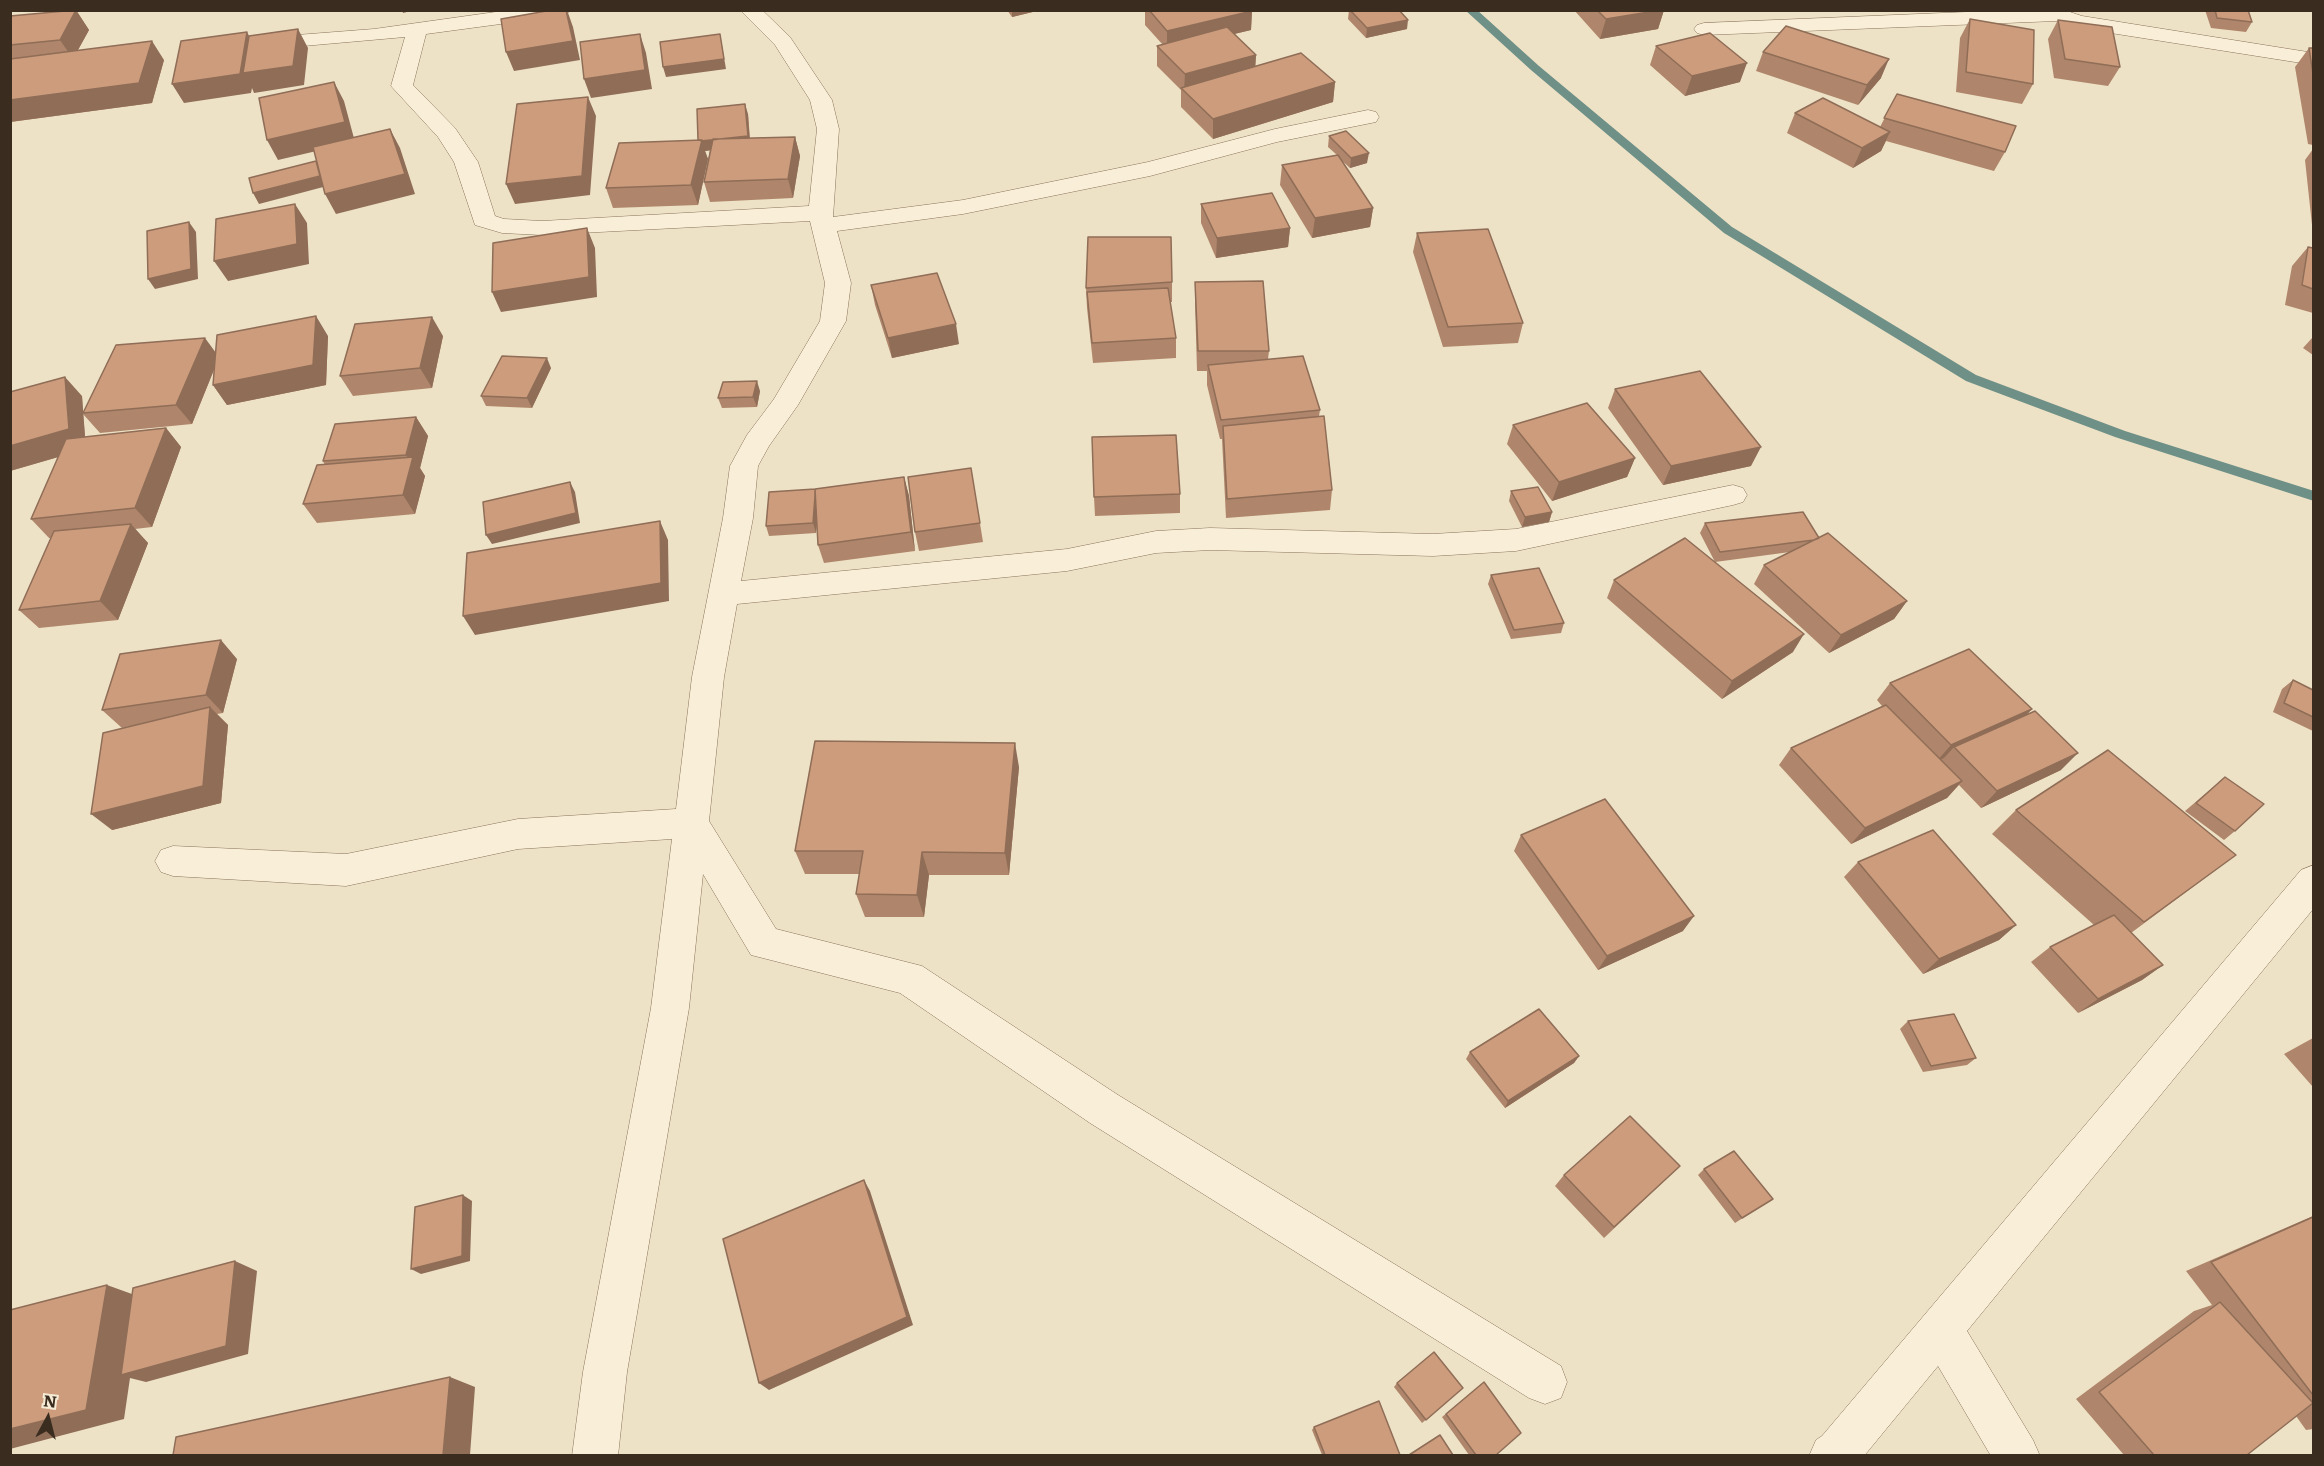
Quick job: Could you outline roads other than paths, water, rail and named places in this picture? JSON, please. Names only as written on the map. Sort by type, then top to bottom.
[{"type":"street","points":[[234,45],[417,30],[560,10]]},
{"type":"street","points":[[595,1455],[605,1372],[670,1008],[708,677],[738,518],[744,466],[757,442],[784,405],[833,321],[838,283],[822,220],[828,129],[821,100],[783,41],[750,10]]},
{"type":"street","points":[[1774,10],[1795,25]]},
{"type":"street","points":[[1704,29],[2055,13],[2079,22],[2313,59]]},
{"type":"street","points":[[417,30],[402,86],[447,133],[466,162],[484,220],[502,226],[542,228],[822,220],[963,207],[1150,169],[1275,135],[1368,117]]},
{"type":"street","points":[[723,594],[1067,560],[1156,542],[1210,539],[1433,545],[1516,540],[1733,495]]},
{"type":"street","points":[[173,861],[346,870],[518,834],[691,823]]},
{"type":"street","points":[[691,823],[764,943],[909,978],[1104,1109],[1545,1382]]},
{"type":"street","points":[[1832,1455],[1838,1452],[2313,881]]},
{"type":"street","points":[[1940,1328],[2017,1455]]},
{"type":"waterway","points":[[1470,10],[1535,68],[1728,230],[1971,378],[2120,434],[2314,496]]}]
